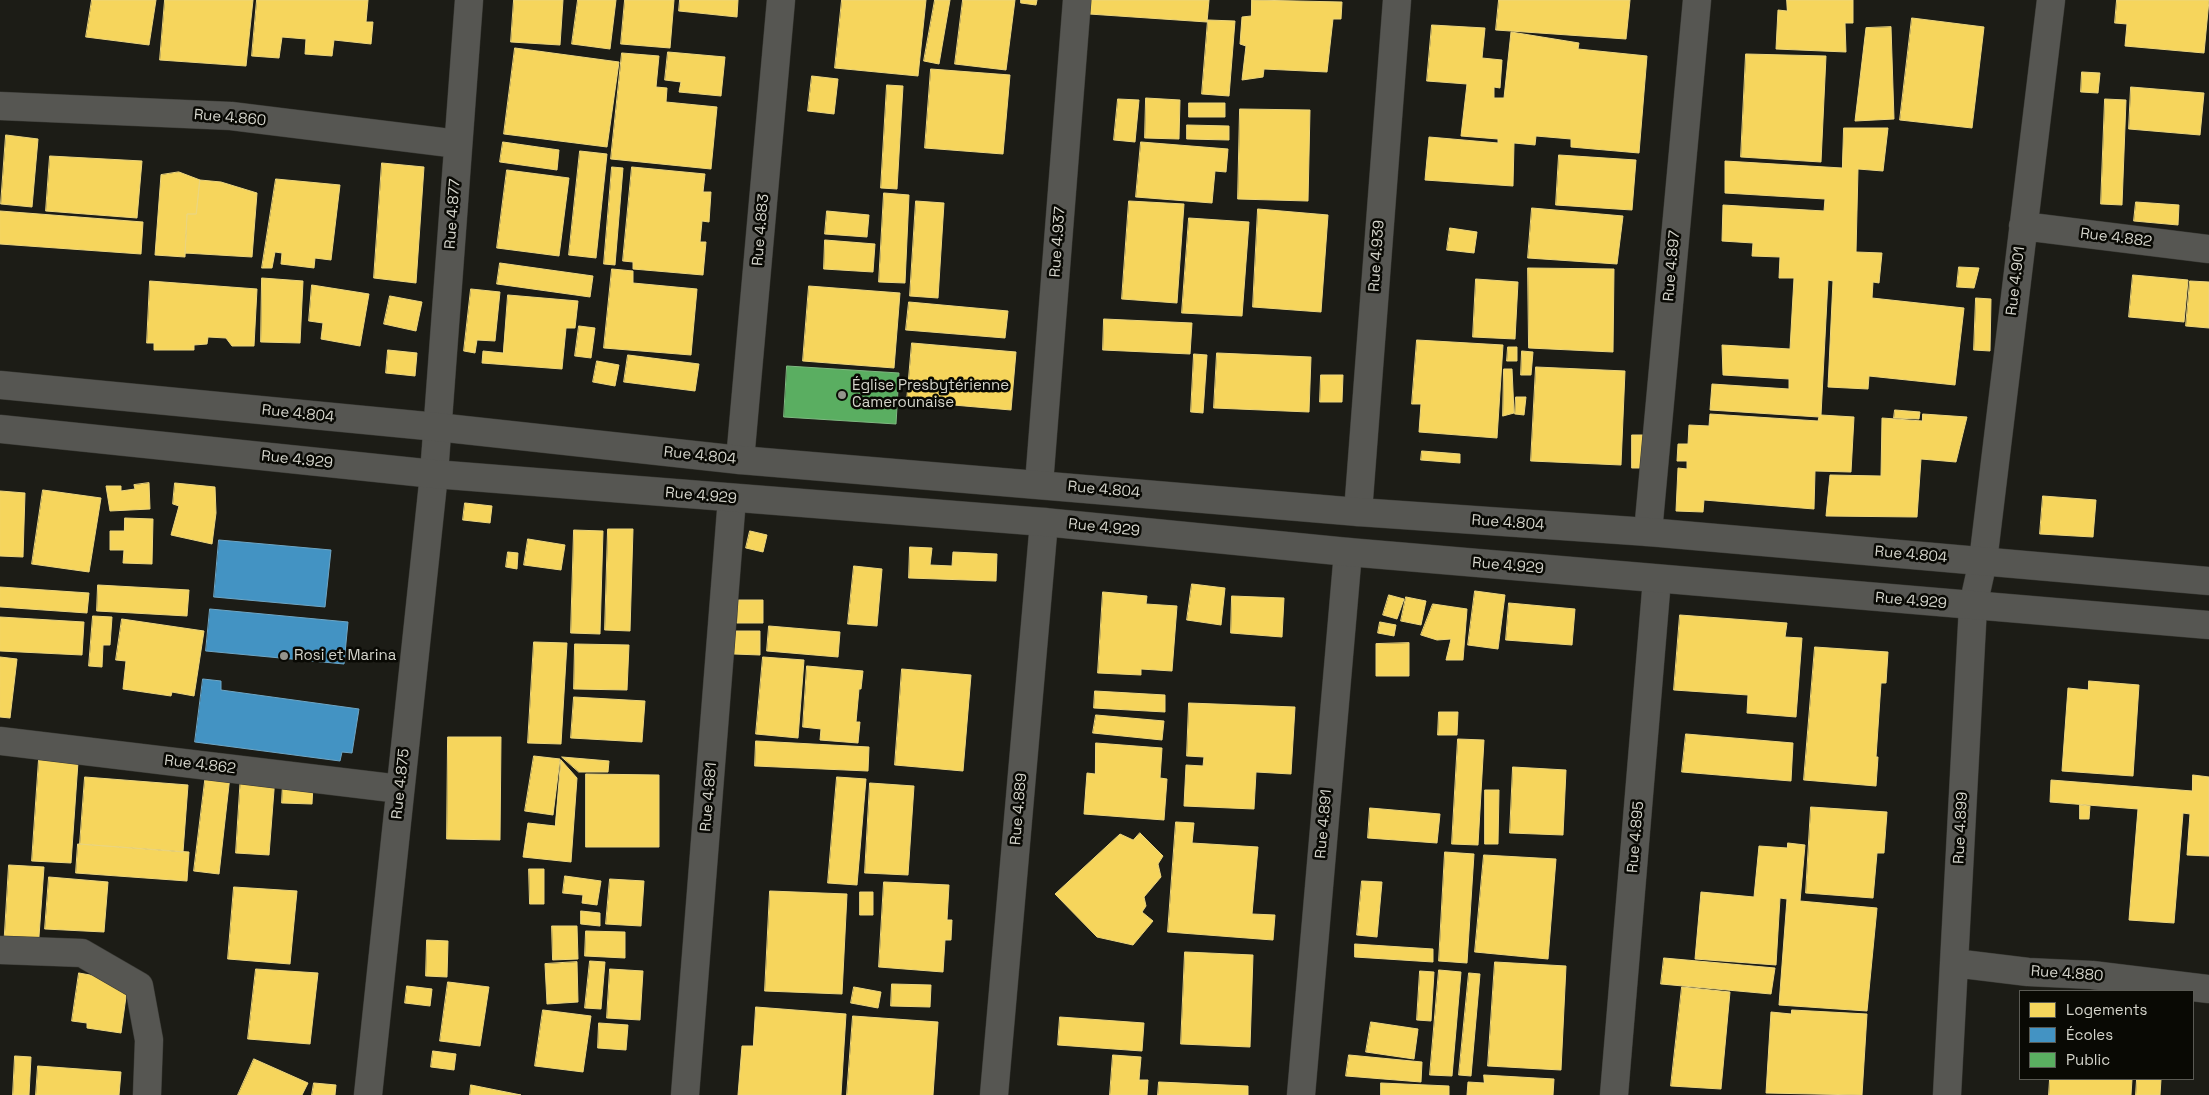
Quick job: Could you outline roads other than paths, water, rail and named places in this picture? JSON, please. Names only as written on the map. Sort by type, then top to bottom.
[{"type":"street","name":"Rue 4.877","points":[[434,474],[469,0]]},
{"type":"street","name":"Rue 4.883","points":[[740,460],[781,0]]},
{"type":"street","name":"Rue 4.937","points":[[1039,484],[1077,0]]},
{"type":"street","name":"Rue 4.939","points":[[1358,512],[1397,0]]},
{"type":"street","name":"Rue 4.897","points":[[1648,532],[1697,0]]},
{"type":"street","name":"Rue 4.901","points":[[1983,561],[2051,0]]},
{"type":"street","name":"Rue 4.860","points":[[0,106],[231,116],[458,144]]},
{"type":"street","name":"Rue 4.882","points":[[2023,226],[2209,249]]},
{"type":"street","name":"Rue 4.804","points":[[0,385],[437,427],[740,460],[1358,512],[1648,532],[2209,581]]},
{"type":"street","name":"Rue 4.929","points":[[0,429],[434,474],[1044,522],[1348,552],[2209,625]]},
{"type":"street","name":"Rue 4.875","points":[[368,1095],[434,474]]},
{"type":"street","name":"Rue 4.881","points":[[685,1095],[732,498]]},
{"type":"street","name":"Rue 4.889","points":[[994,1095],[1044,522]]},
{"type":"street","name":"Rue 4.891","points":[[1300,1095],[1348,552]]},
{"type":"street","name":"Rue 4.899","points":[[1947,1095],[1973,606],[1983,561]]},
{"type":"street","name":"Rue 4.895","points":[[1614,1095],[1657,579]]},
{"type":"street","name":"Rue 4.862","points":[[0,741],[400,789]]},
{"type":"street","points":[[0,950],[82,954],[139,986],[149,1040],[147,1095]]},
{"type":"street","name":"Rue 4.880","points":[[1954,963],[2028,972],[2092,975],[2209,990]]},
{"type":"place","name":"Église Presbytérienne Camerounaise","points":[[842,395]]},
{"type":"place","name":"Rosi et Marina","points":[[284,656]]}]
